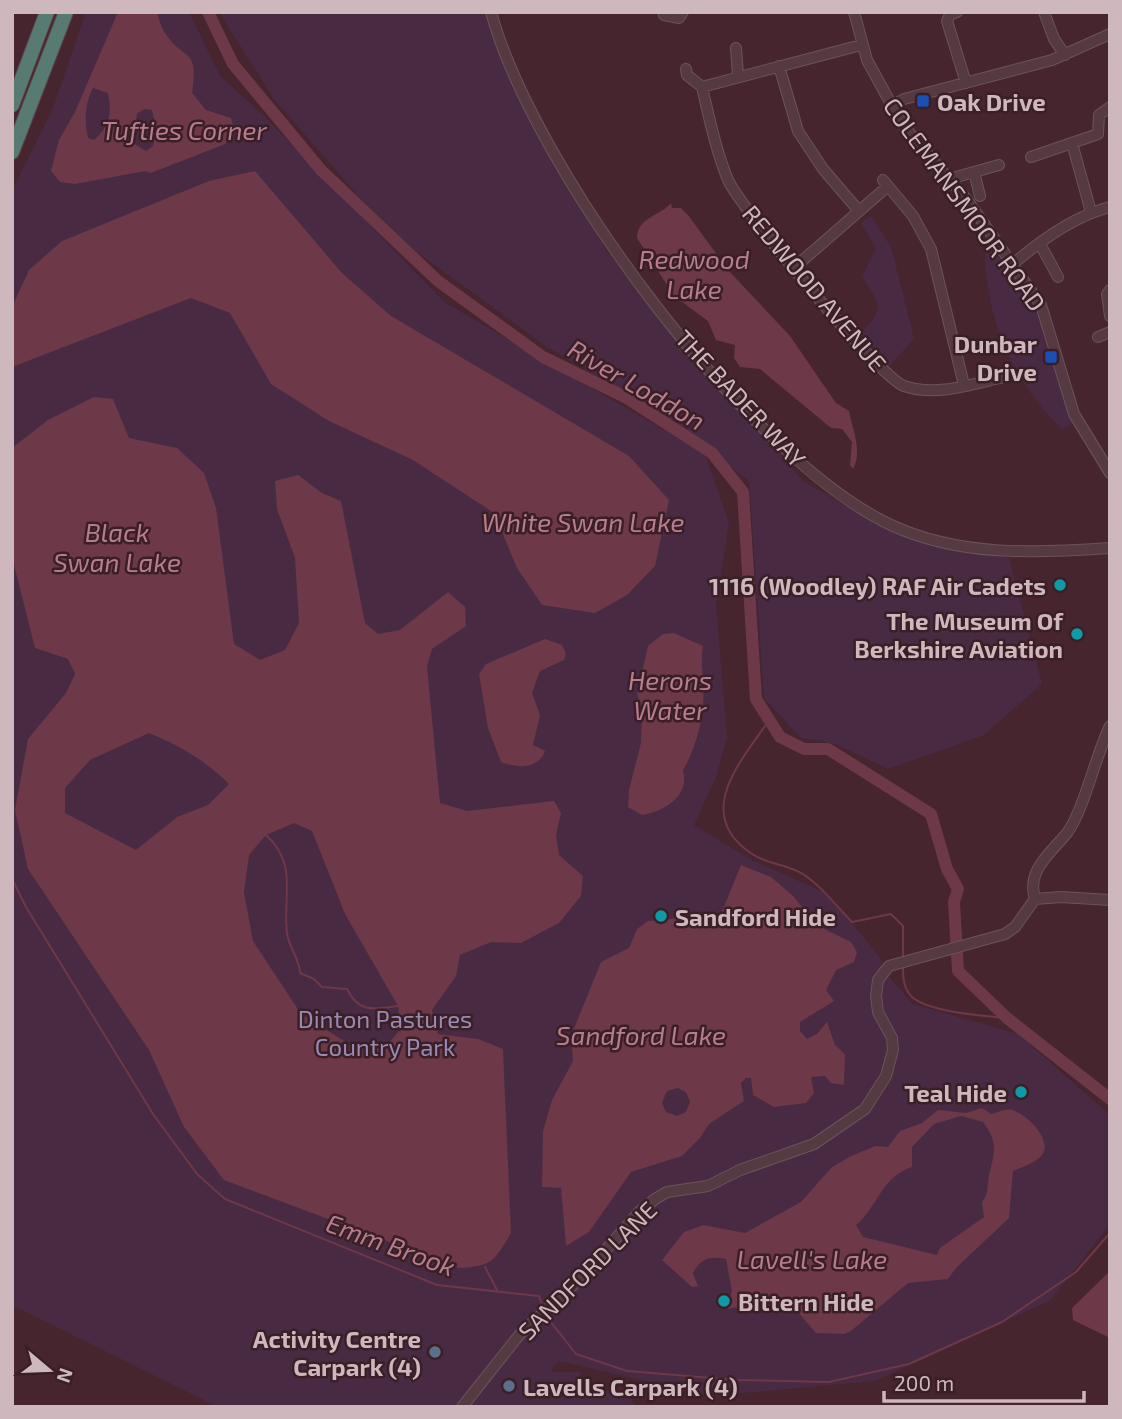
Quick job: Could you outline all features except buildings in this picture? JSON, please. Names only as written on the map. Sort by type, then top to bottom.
[{"type":"highway","points":[[12,105],[47,12]]},
{"type":"highway","points":[[12,152],[66,12]]},
{"type":"street","name":"THE BADER WAY","points":[[491,12],[529,104],[603,234],[687,343],[768,432],[811,472],[875,517],[941,542],[1008,552],[1110,548]]},
{"type":"street","name":"COLEMANSMOOR ROAD","points":[[854,12],[861,45],[891,106],[1013,264],[1047,316],[1074,414],[1110,472]]},
{"type":"street","points":[[957,12],[947,20],[966,83]]},
{"type":"street","points":[[1044,12],[1054,39],[1065,55]]},
{"type":"street","points":[[664,15],[681,19]]},
{"type":"street","points":[[891,106],[1065,55],[1110,34]]},
{"type":"street","points":[[686,69],[687,75],[702,87],[738,75],[861,45]]},
{"type":"street","points":[[736,48],[738,75]]},
{"type":"street","points":[[779,66],[797,131],[823,169],[859,211]]},
{"type":"street","name":"REDWOOD AVENUE","points":[[702,87],[729,181],[755,220],[890,379],[923,391],[1004,377]]},
{"type":"street","points":[[1031,157],[1098,134],[1099,115],[1110,107]]},
{"type":"street","points":[[1088,138],[1093,149]]},
{"type":"street","points":[[1072,143],[1091,212]]},
{"type":"street","points":[[949,179],[999,165]]},
{"type":"street","points":[[974,172],[980,196]]},
{"type":"street","points":[[795,267],[859,211],[886,183],[913,216],[931,249],[964,385]]},
{"type":"street","points":[[1013,264],[1091,212],[1110,207]]},
{"type":"street","points":[[1040,244],[1058,277]]},
{"type":"street","points":[[1110,290],[1110,316]]},
{"type":"street","points":[[1098,337],[1110,332]]},
{"type":"street","points":[[1110,726],[1068,832],[1040,864],[1034,884],[1035,899],[1083,897],[1110,900]]},
{"type":"street","name":"SANDFORD LANE","points":[[463,1407],[539,1316],[581,1278],[639,1212],[655,1199],[667,1192],[708,1186],[740,1170],[814,1144],[865,1109],[886,1076],[893,1050],[892,1038],[878,1012],[876,996],[880,977],[893,964],[950,951],[1005,934],[1015,927],[1035,899]]},
{"type":"green space","name":"Dinton Pastures Country Park","points":[[86,12],[189,12],[220,76],[262,114],[444,302],[705,454],[729,523],[716,604],[727,737],[716,777],[694,825],[750,859],[828,894],[882,960],[881,968],[913,1004],[1018,1034],[1110,1115],[1110,1224],[1051,1300],[875,1381],[710,1396],[559,1361],[551,1369],[553,1372],[580,1372],[586,1392],[622,1389],[637,1407],[218,1407],[12,1305],[12,191],[52,111]]},
{"type":"green space","points":[[219,12],[488,12],[518,97],[606,250],[803,481],[886,529],[1009,558],[1042,684],[984,735],[888,769],[836,744],[801,738],[764,698],[749,481],[673,422],[544,345],[413,249],[363,201],[273,98]]},
{"type":"green space","points":[[871,216],[891,247],[914,339],[889,366],[862,332],[877,311],[876,300],[862,277],[876,248],[861,223]]},
{"type":"green space","points":[[986,233],[1035,300],[1075,422],[1062,429],[1027,388],[1002,340],[988,287]]},
{"type":"water","name":"Tufties Corner","points":[[118,12],[157,12],[165,33],[192,61],[192,93],[206,110],[231,118],[235,131],[225,144],[151,173],[145,171],[75,184],[60,182],[51,171],[59,140],[75,112]],"holes":[[[93,88],[108,93],[110,107],[107,125],[94,140],[88,138],[86,119],[88,100]],[[145,109],[152,110],[156,128],[153,146],[146,151],[133,143],[137,113]]]},
{"type":"water","name":"White Swan Lake","points":[[255,171],[342,273],[391,316],[629,456],[669,500],[655,566],[627,595],[595,613],[542,605],[517,568],[494,513],[413,460],[329,421],[271,384],[230,313],[191,298],[12,367],[12,307],[29,270],[62,241],[209,181]]},
{"type":"water","name":"Redwood Lake","points":[[671,203],[672,208],[681,208],[688,215],[729,271],[790,336],[836,403],[849,411],[857,447],[853,469],[850,465],[852,442],[842,429],[831,428],[760,369],[740,367],[734,358],[735,345],[716,340],[708,321],[674,296],[637,238],[641,225]]},
{"type":"water","name":"Black Swan Lake","points":[[94,397],[113,399],[129,438],[177,448],[204,473],[216,508],[234,644],[260,660],[285,650],[299,623],[295,558],[277,509],[275,481],[298,475],[322,493],[341,501],[365,623],[378,634],[400,630],[448,592],[465,607],[466,626],[432,649],[427,666],[440,803],[467,811],[554,801],[561,813],[556,835],[559,855],[583,876],[581,896],[559,923],[521,943],[491,942],[460,955],[456,976],[432,1010],[438,1034],[478,1039],[503,1049],[511,1233],[496,1256],[486,1263],[459,1268],[224,1180],[184,1127],[149,1050],[28,869],[15,810],[28,739],[66,693],[75,674],[68,659],[35,648],[12,557],[12,448],[48,420]],"holes":[[[149,733],[192,754],[229,784],[208,805],[177,817],[136,850],[65,813],[65,788],[90,760]],[[294,823],[312,831],[345,914],[398,1006],[401,1029],[386,1046],[352,1046],[301,1014],[253,941],[244,893],[249,855],[266,835]]]},
{"type":"water","name":"Herons Water","points":[[674,633],[703,646],[702,714],[697,738],[683,770],[683,787],[679,795],[667,806],[642,815],[628,807],[629,790],[641,743],[642,712],[637,693],[648,646],[663,634]]},
{"type":"water","points":[[545,639],[562,645],[566,654],[564,660],[540,671],[532,693],[540,715],[533,745],[545,751],[537,762],[532,764],[507,764],[501,762],[488,728],[479,674],[486,664]]},
{"type":"water","name":"Sandford Lake","points":[[741,865],[771,877],[793,896],[818,926],[851,942],[857,952],[854,962],[836,970],[826,990],[834,1001],[800,1022],[800,1031],[807,1039],[817,1034],[827,1022],[835,1045],[845,1054],[844,1085],[831,1083],[825,1076],[811,1077],[814,1093],[806,1103],[774,1107],[753,1095],[751,1078],[746,1078],[741,1083],[744,1101],[709,1124],[700,1138],[682,1156],[631,1172],[589,1232],[566,1246],[561,1188],[542,1187],[543,1131],[552,1100],[573,1061],[571,1036],[601,962],[629,948],[637,929],[648,921],[721,914]],"holes":[[[678,1088],[686,1092],[690,1102],[686,1112],[677,1116],[666,1112],[662,1103],[667,1091]]]},
{"type":"water","name":"Lavell's Lake","points":[[982,1108],[991,1114],[1005,1110],[1018,1112],[1037,1128],[1044,1142],[1039,1158],[1013,1171],[1009,1218],[956,1268],[948,1279],[908,1283],[851,1331],[844,1334],[816,1333],[796,1310],[774,1301],[726,1309],[732,1291],[726,1259],[711,1258],[703,1261],[693,1273],[698,1286],[692,1287],[662,1260],[684,1232],[703,1225],[745,1233],[801,1202],[831,1168],[849,1157],[875,1146],[888,1147],[900,1131],[922,1123],[938,1110],[966,1113]],"holes":[[[961,1116],[983,1122],[994,1147],[987,1193],[982,1202],[984,1217],[940,1248],[937,1255],[863,1237],[856,1225],[886,1185],[912,1167],[912,1147],[934,1124]]]},
{"type":"water","points":[[1110,1271],[1110,1338],[1073,1320],[1072,1308]]},
{"type":"waterway","name":"River Loddon","points":[[208,12],[233,64],[321,170],[438,281],[543,357],[625,397],[712,453],[743,492],[756,699],[780,737],[804,749],[828,749],[931,814],[947,869],[958,889],[954,902],[958,971],[1007,1018],[1110,1099]]},
{"type":"waterway","points":[[768,722],[745,754],[727,789],[723,806],[726,823],[735,839],[757,857],[804,875],[852,922],[891,914],[903,926],[903,956]]},
{"type":"waterway","points":[[266,835],[276,846],[286,870],[287,933],[300,973],[314,979],[322,987],[347,989],[362,1006],[375,1009],[398,1006]]},
{"type":"waterway","name":"Emm Brook","points":[[12,879],[26,907],[153,1114],[197,1174],[225,1199],[437,1285],[539,1296],[543,1307]]},
{"type":"waterway","points":[[903,965],[906,989],[919,1001],[956,1012],[1007,1018]]},
{"type":"waterway","name":"Emm Brook","points":[[546,1316],[576,1354],[627,1371],[736,1380],[829,1382],[909,1364],[1002,1322],[1076,1272],[1110,1233]]},
{"type":"waterway","points":[[485,1267],[497,1290]]},
{"type":"place","name":"Oak Drive","points":[[923,101]]},
{"type":"place","name":"Dunbar Drive","points":[[1051,357]]},
{"type":"place","name":"1116 (Woodley) RAF Air Cadets","points":[[1060,585]]},
{"type":"place","name":"The Museum Of Berkshire Aviation","points":[[1077,634]]},
{"type":"place","name":"Sandford Hide","points":[[661,916]]},
{"type":"place","name":"Teal Hide","points":[[1021,1092]]},
{"type":"place","name":"Bittern Hide","points":[[724,1301]]},
{"type":"place","name":"Activity Centre Carpark (4)","points":[[435,1352]]},
{"type":"place","name":"Lavells Carpark (4)","points":[[509,1386]]}]
